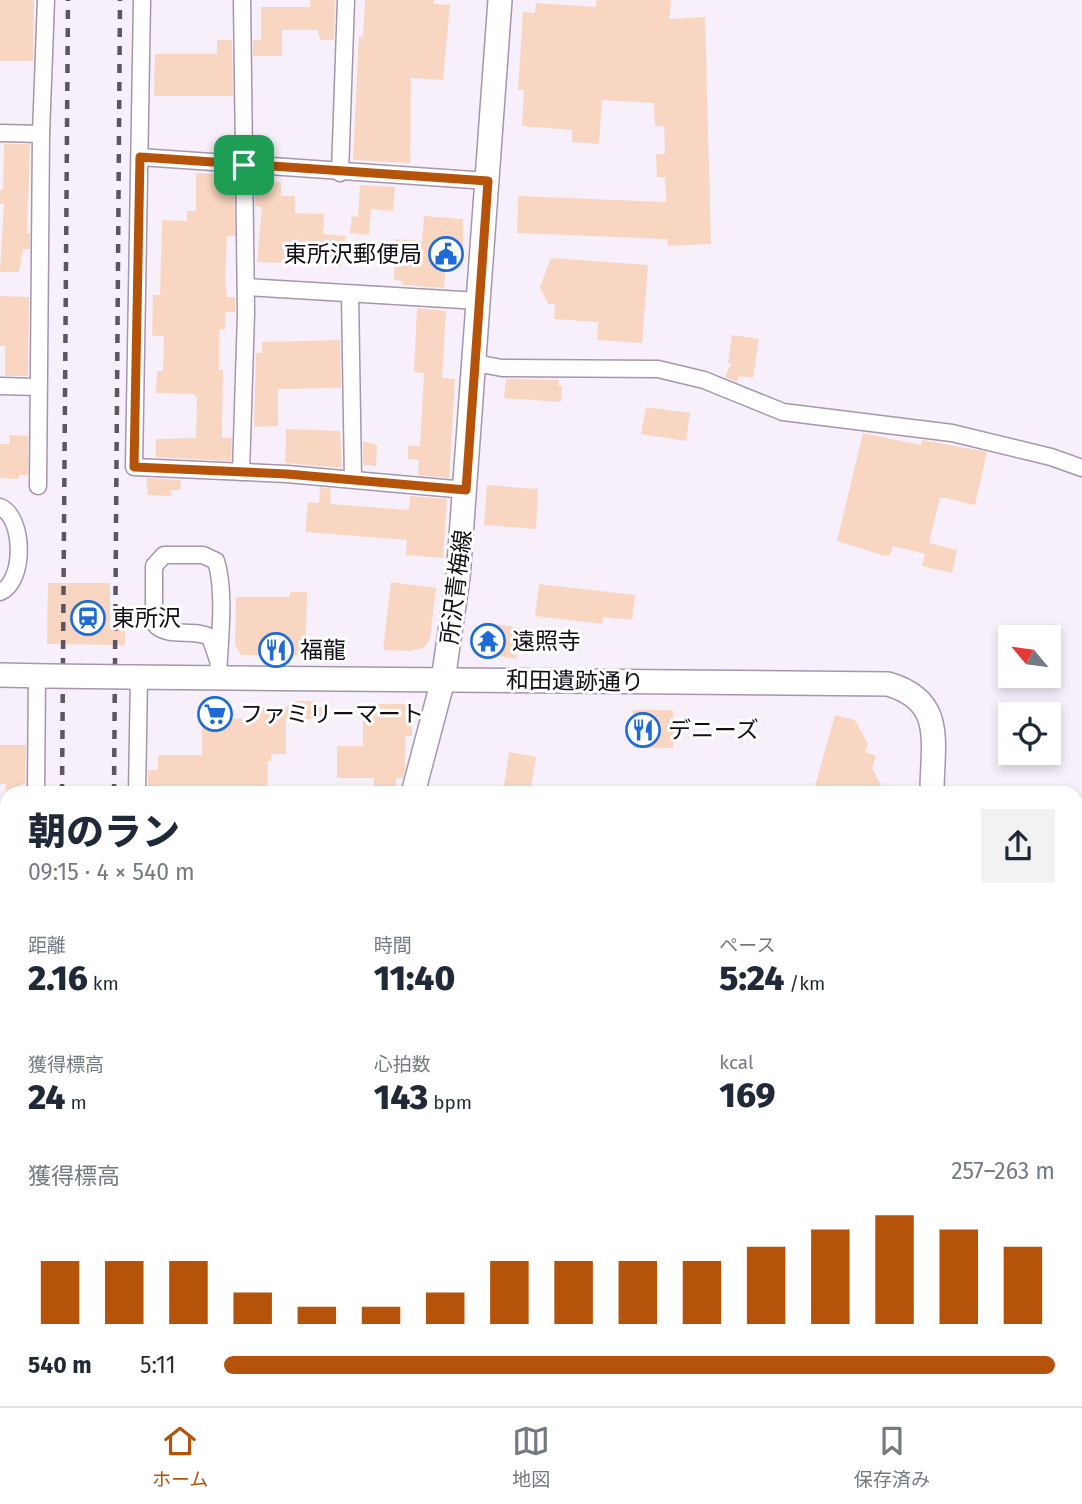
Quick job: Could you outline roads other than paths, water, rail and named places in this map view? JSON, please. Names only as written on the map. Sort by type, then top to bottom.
[{"type":"street","points":[[38,486],[41,134],[46,0]]},
{"type":"street","points":[[142,0],[134,467],[352,479],[466,490]]},
{"type":"street","points":[[242,0],[246,287],[242,472]]},
{"type":"street","points":[[340,173],[346,0]]},
{"type":"street","name":"所沢青梅線","points":[[418,786],[443,680],[456,594],[466,490],[500,0]]},
{"type":"street","points":[[0,132],[41,134]]},
{"type":"street","points":[[140,157],[340,173],[488,181]]},
{"type":"street","points":[[246,287],[479,301]]},
{"type":"street","points":[[350,294],[352,479]]},
{"type":"street","points":[[475,363],[502,368],[658,369],[704,380],[783,412],[952,433],[1051,457],[1082,468]]},
{"type":"street","points":[[0,386],[38,387]]},
{"type":"street","points":[[0,507],[8,511],[17,527],[17,572],[14,582],[0,592]]},
{"type":"street","points":[[164,555],[203,555],[216,561],[220,581],[218,668],[214,644],[205,634],[164,631],[154,623],[154,566],[164,555]]},
{"type":"street","name":"和田遺跡通り","points":[[0,675],[134,677],[218,668],[443,680],[888,684],[911,691],[930,713],[932,786]]},
{"type":"street","points":[[36,786],[42,676]]},
{"type":"street","points":[[134,677],[137,786]]},
{"type":"railway","points":[[62,786],[68,0]]},
{"type":"railway","points":[[114,786],[120,0]]},
{"type":"place","name":"東所沢郵便局","points":[[446,254]]},
{"type":"place","name":"東所沢","points":[[88,618]]},
{"type":"place","name":"遠照寺","points":[[488,641]]},
{"type":"place","name":"福龍","points":[[276,650]]},
{"type":"place","name":"ファミリーマート","points":[[215,714]]},
{"type":"place","name":"デニーズ","points":[[643,730]]}]
